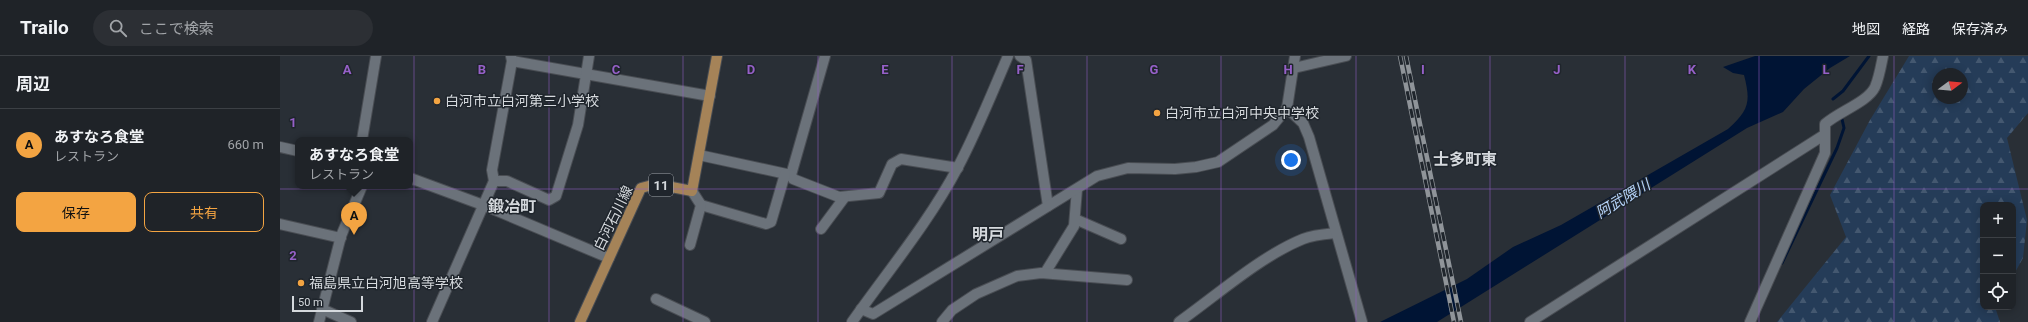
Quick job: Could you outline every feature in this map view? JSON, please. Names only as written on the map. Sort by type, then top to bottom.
[{"type":"main road","name":"11","points":[[692,191],[717,56]]},
{"type":"main road","name":"白河石川線","points":[[580,322],[641,188],[656,184],[692,191]]},
{"type":"street","points":[[362,137],[376,56]]},
{"type":"street","points":[[494,181],[507,181],[549,200],[556,196],[578,125],[589,56]]},
{"type":"street","points":[[692,191],[701,205],[766,224],[771,222],[788,174],[825,56]]},
{"type":"street","points":[[852,322],[906,250],[958,168],[1008,56]]},
{"type":"street","points":[[1020,56],[1026,60],[1048,206]]},
{"type":"street","points":[[861,309],[873,314],[1097,176],[1128,168],[1175,169],[1196,167],[1218,162],[1273,125],[1287,108],[1295,56]]},
{"type":"street","points":[[1294,68],[1346,56]]},
{"type":"street","points":[[1750,322],[1825,153],[1825,124],[1832,117],[1869,95],[1875,87],[1883,56]]},
{"type":"street","points":[[432,322],[494,181],[492,170],[512,59],[710,96]]},
{"type":"street","points":[[1287,108],[1303,123],[1309,137],[1362,322]]},
{"type":"street","points":[[1530,322],[1824,135]]},
{"type":"street","points":[[280,147],[295,150]]},
{"type":"street","points":[[699,155],[788,174],[793,179],[844,198],[879,193],[892,164],[901,159],[958,168]]},
{"type":"street","points":[[413,179],[483,206],[609,258]]},
{"type":"street","points":[[319,322],[341,238],[361,189]]},
{"type":"street","points":[[1045,273],[1069,235],[1075,219],[1076,189]]},
{"type":"street","points":[[822,229],[844,198]]},
{"type":"street","points":[[690,245],[701,205]]},
{"type":"street","points":[[1075,219],[1121,239]]},
{"type":"street","points":[[280,224],[341,238]]},
{"type":"street","points":[[1179,322],[1269,257],[1288,246],[1305,238],[1336,233]]},
{"type":"street","points":[[947,320],[952,310],[976,294],[1002,281],[1017,276],[1045,273],[1127,280]]},
{"type":"street","points":[[656,298],[705,322]]},
{"type":"street","points":[[322,309],[351,322]]},
{"type":"green space","points":[[1909,56],[2028,56],[2028,113],[2007,138],[2027,220],[2023,258],[2016,271],[2016,202],[1980,202],[1980,310],[1996,310],[2000,322],[1777,322],[1846,237],[1830,195],[1870,120]]},
{"type":"water","name":"阿武隈川","points":[[1755,56],[1850,56],[1830,68],[1804,89],[1783,112],[1747,128],[1437,322],[1380,322],[1467,279],[1513,247],[1561,225],[1728,129],[1744,111],[1748,99],[1744,75],[1733,73],[1723,67]]},
{"type":"waterway","points":[[1833,99],[1843,91],[1869,56]]},
{"type":"waterway","points":[[1782,263],[1837,148],[1844,128],[1842,119]]},
{"type":"railway","points":[[1400,56],[1454,322]]},
{"type":"railway","points":[[1406,56],[1461,322]]},
{"type":"place","name":"白河市立白河第三小学校","points":[[437,101]]},
{"type":"place","name":"白河市立白河中央中学校","points":[[1157,113]]},
{"type":"place","name":"あすなろ食堂","points":[[354,235]]},
{"type":"place","name":"福島県立白河旭高等学校","points":[[301,283]]},
{"type":"district","name":"士多町東","points":[[1465,159]]},
{"type":"district","name":"鍛冶町","points":[[512,206]]},
{"type":"district","name":"明戸","points":[[988,234]]}]
